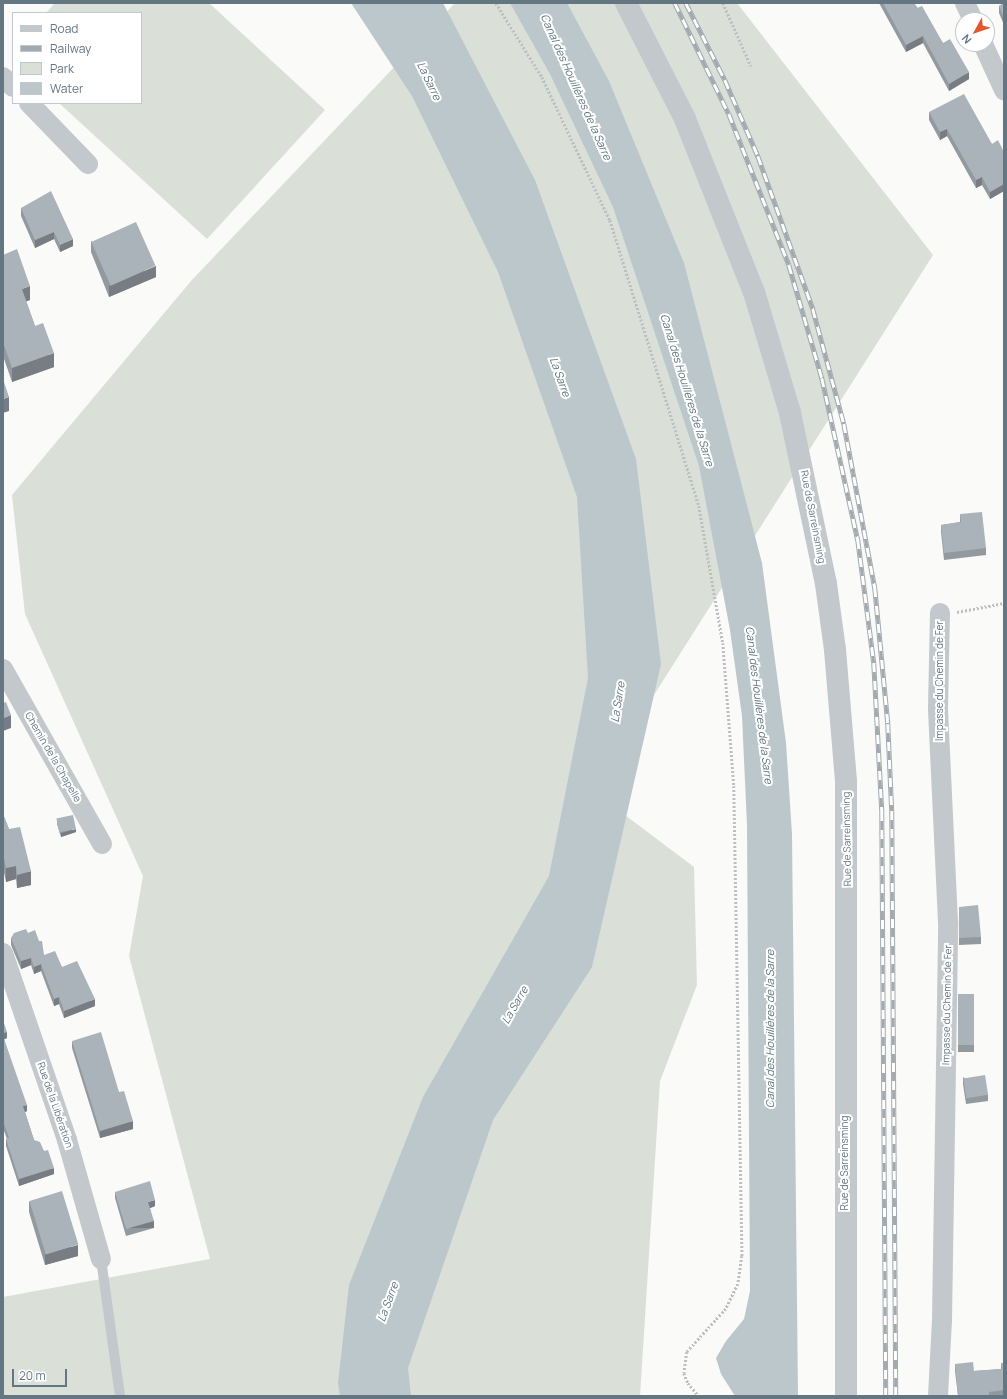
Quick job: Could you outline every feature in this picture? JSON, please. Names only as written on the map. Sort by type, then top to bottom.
[{"type":"street","name":"Rue de Sarreinsming","points":[[626,3],[685,119],[754,292],[790,413],[816,525],[835,650],[842,724],[848,863],[846,1396]]},
{"type":"street","points":[[987,52],[1004,90]]},
{"type":"street","points":[[3,77],[12,86]]},
{"type":"street","points":[[30,104],[88,164]]},
{"type":"street","name":"Impasse du Chemin de Fer","points":[[938,1396],[942,1320],[948,922],[938,708],[940,613]]},
{"type":"street","name":"Chemin de la Chapelle","points":[[3,669],[102,844]]},
{"type":"street","name":"Rue de la Libération","points":[[3,953],[67,1140],[101,1259]]},
{"type":"lane","points":[[101,1259],[120,1396]]},
{"type":"path","points":[[496,3],[542,77],[610,220],[699,506],[723,643],[734,786],[742,1256],[738,1284],[726,1309],[687,1352],[684,1373],[688,1383],[699,1396]]},
{"type":"path","points":[[723,3],[751,66]]},
{"type":"path","points":[[940,613],[1004,603]]},
{"type":"green space","points":[[55,3],[209,3],[325,110],[207,239],[60,104],[142,104],[142,12],[47,12]]},
{"type":"green space","points":[[455,3],[737,3],[933,255],[593,791],[694,867],[697,985],[660,1081],[640,1396],[3,1396],[3,1297],[210,1259],[129,956],[143,876],[25,614],[12,495],[191,281]]},
{"type":"water","name":"La Sarre","points":[[351,3],[443,3],[535,180],[636,459],[661,664],[592,967],[493,1120],[408,1368],[411,1396],[340,1396],[338,1383],[349,1285],[423,1097],[549,876],[588,678],[577,497],[498,272],[412,96]]},
{"type":"water","name":"Canal des Houillères de la Sarre","points":[[510,3],[567,3],[609,81],[684,263],[762,563],[786,743],[792,834],[798,1396],[735,1396],[721,1374],[716,1358],[726,1341],[744,1319],[750,1291],[747,825],[742,716],[730,630],[699,466],[613,207],[550,74]]},
{"type":"building","points":[[883,3],[914,3],[917,8],[922,6],[943,43],[950,39],[955,48],[955,52],[957,52],[969,72],[949,84],[923,36],[906,45]]},
{"type":"building","points":[[1004,3],[1004,18],[999,6]]},
{"type":"building","points":[[964,94],[992,144],[998,140],[1004,152],[1004,184],[990,192],[982,177],[976,180],[947,129],[940,132],[929,112]]},
{"type":"building","points":[[51,191],[73,239],[60,245],[54,232],[35,240],[21,208]]},
{"type":"building","points":[[136,222],[156,266],[111,286],[91,242]]},
{"type":"building","points":[[17,249],[30,286],[22,289],[35,326],[43,323],[54,353],[12,368],[3,342],[3,255]]},
{"type":"building","points":[[3,379],[9,397],[3,399]]},
{"type":"building","points":[[982,512],[986,548],[944,553],[941,525],[961,522],[960,514]]},
{"type":"building","points":[[6,702],[11,715],[3,718],[3,703]]},
{"type":"building","points":[[3,814],[9,829],[20,827],[31,871],[17,875],[16,866],[6,868],[3,854]]},
{"type":"building","points":[[73,815],[76,829],[59,832],[56,819]]},
{"type":"building","points":[[978,905],[981,937],[959,938],[959,907]]},
{"type":"building","points":[[26,929],[28,933],[35,930],[39,941],[42,941],[44,955],[55,951],[62,967],[77,961],[95,999],[64,1011],[59,997],[54,999],[41,964],[34,967],[31,958],[21,961],[11,938],[14,933]]},
{"type":"building","points":[[958,994],[974,994],[974,1045],[958,1045]]},
{"type":"building","points":[[3,1020],[7,1032],[3,1033]]},
{"type":"building","points":[[101,1032],[119,1092],[124,1091],[133,1121],[100,1131],[72,1041]]},
{"type":"building","points":[[3,1036],[27,1105],[23,1106],[34,1140],[40,1142],[44,1151],[48,1150],[54,1168],[19,1179],[6,1139],[9,1138],[3,1121]]},
{"type":"building","points":[[985,1075],[988,1095],[966,1098],[963,1078]]},
{"type":"building","points":[[150,1181],[155,1200],[148,1202],[154,1221],[126,1229],[115,1192]]},
{"type":"building","points":[[62,1191],[78,1245],[46,1254],[29,1201]]},
{"type":"building","points":[[973,1362],[974,1371],[1002,1369],[1001,1363],[1004,1363],[1004,1390],[989,1392],[989,1396],[958,1396],[955,1364]]},
{"type":"railway","points":[[675,3],[729,114],[789,265],[822,378],[858,540],[874,663],[882,812],[886,1396]]},
{"type":"railway","points":[[686,3],[725,80],[758,156],[813,309],[844,424],[875,588],[888,724],[892,811],[896,1396]]}]
